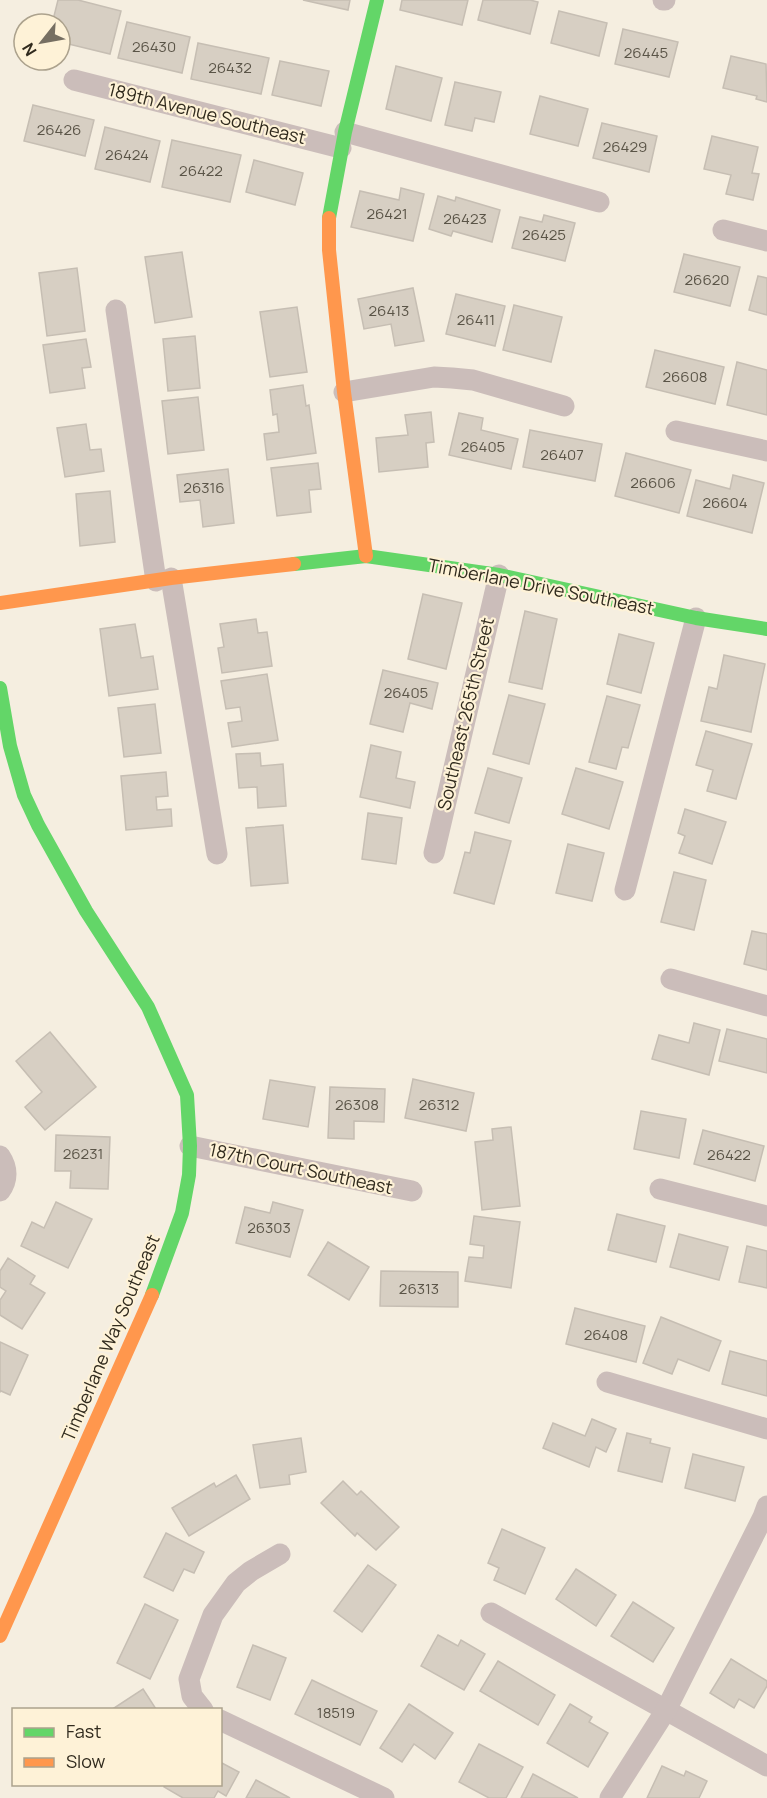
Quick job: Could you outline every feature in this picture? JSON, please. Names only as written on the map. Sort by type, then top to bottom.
[{"type":"street","points":[[366,556],[344,392],[328,225],[343,140],[377,0]]},
{"type":"street","name":"189th Avenue Southeast","points":[[74,80],[343,140],[599,202]]},
{"type":"street","points":[[723,230],[767,241]]},
{"type":"street","points":[[116,310],[164,580],[217,854]]},
{"type":"street","points":[[344,392],[435,377],[452,378],[473,380],[564,406]]},
{"type":"street","points":[[676,431],[767,451]]},
{"type":"street","name":"Timberlane Drive Southeast","points":[[0,603],[164,580],[366,556],[499,575],[696,618],[767,629]]},
{"type":"street","name":"Southeast 265th Street","points":[[434,853],[499,575]]},
{"type":"street","points":[[625,890],[696,618]]},
{"type":"street","name":"Timberlane Way Southeast","points":[[0,688],[10,746],[24,795],[86,911],[148,1007],[187,1095],[190,1146],[189,1175],[182,1213],[162,1272],[0,1636]]},
{"type":"street","points":[[671,979],[767,1006]]},
{"type":"street","name":"187th Court Southeast","points":[[190,1146],[412,1191]]},
{"type":"street","points":[[0,1156],[6,1170],[6,1179],[0,1191]]},
{"type":"street","points":[[660,1189],[767,1216]]},
{"type":"street","points":[[607,1382],[767,1429]]},
{"type":"street","points":[[610,1798],[666,1710],[767,1506]]},
{"type":"street","points":[[197,1703],[189,1679],[213,1615],[236,1582],[280,1554]]},
{"type":"street","points":[[491,1613],[767,1766]]},
{"type":"street","points":[[222,1721],[384,1798]]},
{"type":"building","points":[[58,0],[78,0],[121,11],[110,54],[72,45],[72,12],[55,12]]},
{"type":"building","points":[[303,0],[350,0],[348,10]]},
{"type":"building","points":[[402,0],[468,0],[462,25],[400,10]]},
{"type":"building","points":[[483,0],[538,2],[530,34],[478,20]]},
{"type":"building","points":[[559,11],[607,23],[599,56],[551,43]]},
{"type":"building","points":[[127,22],[190,37],[182,73],[118,58]]},
{"type":"building","points":[[623,29],[678,42],[669,77],[615,64]]},
{"type":"building","points":[[198,43],[269,58],[261,94],[191,79]]},
{"type":"building","points":[[731,56],[766,64],[767,102],[756,99],[757,96],[723,88]]},
{"type":"building","points":[[280,61],[329,71],[321,106],[272,95]]},
{"type":"building","points":[[396,66],[442,78],[431,121],[386,109]]},
{"type":"building","points":[[455,82],[501,92],[494,122],[475,118],[472,131],[445,125]]},
{"type":"building","points":[[540,96],[588,109],[578,146],[530,134]]},
{"type":"building","points":[[33,105],[94,120],[85,156],[24,141]]},
{"type":"building","points":[[602,123],[657,136],[649,172],[593,158]]},
{"type":"building","points":[[105,127],[160,141],[150,182],[95,169]]},
{"type":"building","points":[[712,136],[758,147],[752,173],[759,174],[753,200],[726,194],[731,175],[704,169]]},
{"type":"building","points":[[172,140],[241,155],[230,202],[162,187]]},
{"type":"building","points":[[254,160],[303,173],[295,205],[246,192]]},
{"type":"building","points":[[401,188],[424,194],[413,241],[351,227],[360,191],[399,200]]},
{"type":"building","points":[[438,196],[455,201],[456,197],[500,210],[492,242],[453,231],[451,236],[429,229]]},
{"type":"building","points":[[544,215],[575,223],[565,261],[512,248],[520,217],[542,222]]},
{"type":"building","points":[[182,252],[192,317],[155,323],[145,257]]},
{"type":"building","points":[[684,254],[740,267],[730,306],[674,292]]},
{"type":"building","points":[[77,268],[85,331],[47,336],[39,273]]},
{"type":"building","points":[[758,276],[767,278],[767,315],[749,310]]},
{"type":"building","points":[[413,288],[424,341],[395,346],[391,324],[364,329],[358,299]]},
{"type":"building","points":[[456,294],[505,306],[495,346],[446,334]]},
{"type":"building","points":[[514,305],[562,317],[551,362],[503,350]]},
{"type":"building","points":[[297,307],[307,372],[270,377],[260,312]]},
{"type":"building","points":[[195,336],[200,388],[168,391],[163,339]]},
{"type":"building","points":[[86,339],[91,367],[82,368],[85,388],[50,393],[43,345]]},
{"type":"building","points":[[655,350],[724,367],[715,404],[646,387]]},
{"type":"building","points":[[737,362],[767,370],[767,415],[727,405]]},
{"type":"building","points":[[303,385],[306,406],[309,405],[316,453],[267,460],[264,434],[279,432],[277,414],[273,415],[270,390]]},
{"type":"building","points":[[198,397],[204,450],[168,454],[162,401]]},
{"type":"building","points":[[431,412],[434,442],[426,443],[428,467],[379,472],[376,438],[408,435],[405,415]]},
{"type":"building","points":[[459,413],[483,418],[481,430],[518,439],[511,469],[449,455]]},
{"type":"building","points":[[86,424],[90,450],[101,449],[104,471],[65,477],[57,428]]},
{"type":"building","points":[[530,430],[602,444],[595,481],[523,467]]},
{"type":"building","points":[[626,453],[691,470],[679,513],[615,496]]},
{"type":"building","points":[[318,463],[321,489],[309,490],[311,512],[277,516],[271,468]]},
{"type":"building","points":[[228,469],[234,523],[203,527],[200,500],[180,502],[177,475]]},
{"type":"building","points":[[733,475],[764,483],[752,533],[687,516],[696,480],[730,489]]},
{"type":"building","points":[[110,491],[115,542],[80,546],[76,494]]},
{"type":"building","points":[[423,594],[462,603],[446,669],[408,659]]},
{"type":"building","points":[[525,611],[557,619],[542,689],[509,682]]},
{"type":"building","points":[[256,619],[258,633],[267,632],[272,666],[222,673],[218,648],[224,647],[220,624]]},
{"type":"building","points":[[135,624],[141,658],[153,656],[158,689],[109,696],[100,629]]},
{"type":"building","points":[[619,634],[654,643],[641,693],[607,684]]},
{"type":"building","points":[[724,655],[765,664],[751,732],[701,721],[709,687],[717,689]]},
{"type":"building","points":[[383,670],[438,683],[432,709],[410,703],[403,732],[370,724]]},
{"type":"building","points":[[267,674],[278,740],[232,747],[228,723],[242,721],[240,707],[226,709],[221,681]]},
{"type":"building","points":[[509,695],[545,704],[529,764],[493,754]]},
{"type":"building","points":[[607,696],[640,705],[628,748],[622,747],[616,769],[589,762]]},
{"type":"building","points":[[155,704],[161,753],[124,757],[118,708]]},
{"type":"building","points":[[706,731],[752,744],[736,799],[707,791],[713,770],[696,765]]},
{"type":"building","points":[[371,745],[401,752],[396,778],[415,782],[410,808],[360,797]]},
{"type":"building","points":[[260,753],[261,766],[283,764],[286,806],[258,808],[257,787],[239,788],[236,754]]},
{"type":"building","points":[[488,768],[522,778],[509,823],[475,813]]},
{"type":"building","points":[[576,768],[623,782],[609,829],[562,814]]},
{"type":"building","points":[[166,772],[168,796],[156,797],[157,810],[171,809],[172,826],[126,830],[121,776]]},
{"type":"building","points":[[685,809],[726,822],[712,864],[679,853],[685,836],[678,833]]},
{"type":"building","points":[[368,813],[402,818],[396,864],[362,859]]},
{"type":"building","points":[[283,825],[288,883],[251,886],[246,828]]},
{"type":"building","points":[[475,832],[511,841],[494,904],[454,893],[465,852],[470,853]]},
{"type":"building","points":[[568,844],[604,853],[592,901],[556,893]]},
{"type":"building","points":[[674,872],[706,880],[694,930],[661,922]]},
{"type":"building","points":[[752,931],[767,934],[767,970],[744,964]]},
{"type":"building","points":[[694,1023],[720,1030],[709,1075],[652,1059],[659,1035],[689,1043]]},
{"type":"building","points":[[727,1029],[767,1039],[767,1073],[719,1061]]},
{"type":"building","points":[[50,1032],[96,1087],[45,1130],[25,1107],[42,1092],[16,1061]]},
{"type":"building","points":[[413,1079],[474,1093],[466,1131],[405,1118]]},
{"type":"building","points":[[270,1080],[315,1087],[308,1127],[263,1119]]},
{"type":"building","points":[[330,1087],[385,1089],[384,1122],[354,1121],[354,1139],[328,1138]]},
{"type":"building","points":[[641,1111],[686,1119],[679,1158],[634,1149]]},
{"type":"building","points":[[511,1127],[520,1206],[482,1210],[475,1142],[493,1140],[492,1129]]},
{"type":"building","points":[[703,1130],[764,1146],[755,1181],[694,1164]]},
{"type":"building","points":[[56,1135],[110,1137],[108,1189],[70,1188],[71,1171],[55,1171]]},
{"type":"building","points":[[56,1202],[92,1219],[68,1268],[21,1246],[32,1222],[44,1228]]},
{"type":"building","points":[[273,1202],[303,1210],[290,1257],[236,1243],[245,1207],[270,1213]]},
{"type":"building","points":[[617,1214],[665,1226],[656,1262],[608,1250]]},
{"type":"building","points":[[474,1216],[520,1222],[511,1288],[465,1281],[469,1257],[483,1258],[484,1246],[470,1244]]},
{"type":"building","points":[[679,1234],[728,1247],[719,1280],[670,1267]]},
{"type":"building","points":[[328,1242],[369,1267],[349,1300],[308,1275]]},
{"type":"building","points":[[747,1246],[767,1251],[767,1288],[739,1282]]},
{"type":"building","points":[[8,1258],[35,1276],[30,1284],[45,1293],[22,1329],[0,1315],[0,1300],[6,1291],[0,1287],[0,1271]]},
{"type":"building","points":[[381,1271],[458,1272],[458,1307],[380,1306]]},
{"type":"building","points":[[575,1308],[645,1326],[636,1362],[566,1344]]},
{"type":"building","points":[[661,1317],[721,1341],[709,1371],[678,1359],[672,1374],[643,1363]]},
{"type":"building","points":[[0,1342],[28,1355],[10,1395],[0,1392]]},
{"type":"building","points":[[730,1351],[767,1361],[767,1396],[722,1384]]},
{"type":"building","points":[[592,1419],[616,1429],[606,1452],[596,1447],[589,1467],[543,1448],[553,1423],[585,1436]]},
{"type":"building","points":[[627,1433],[651,1439],[650,1443],[670,1448],[662,1482],[618,1471]]},
{"type":"building","points":[[301,1438],[306,1472],[289,1475],[290,1484],[260,1488],[253,1445]]},
{"type":"building","points":[[693,1454],[744,1467],[735,1501],[685,1488]]},
{"type":"building","points":[[236,1475],[250,1499],[189,1536],[172,1508],[214,1483],[216,1487]]},
{"type":"building","points":[[343,1481],[357,1495],[361,1491],[399,1527],[376,1550],[357,1533],[355,1536],[321,1503]]},
{"type":"building","points":[[502,1529],[545,1548],[525,1594],[494,1580],[499,1568],[488,1563]]},
{"type":"building","points":[[166,1533],[204,1552],[194,1573],[184,1569],[173,1591],[144,1577]]},
{"type":"building","points":[[368,1565],[396,1585],[362,1632],[334,1611]]},
{"type":"building","points":[[576,1569],[616,1595],[596,1626],[556,1599]]},
{"type":"building","points":[[633,1602],[674,1628],[653,1662],[611,1636]]},
{"type":"building","points":[[145,1604],[178,1620],[150,1679],[117,1663]]},
{"type":"building","points":[[438,1635],[458,1646],[461,1640],[485,1654],[464,1690],[421,1666]]},
{"type":"building","points":[[253,1645],[286,1658],[270,1700],[237,1687]]},
{"type":"building","points":[[731,1659],[767,1681],[767,1686],[754,1708],[739,1699],[734,1708],[710,1693]]},
{"type":"building","points":[[498,1661],[555,1695],[538,1725],[480,1691]]},
{"type":"building","points":[[312,1680],[377,1711],[360,1745],[295,1714]]},
{"type":"building","points":[[143,1689],[155,1708],[114,1708]]},
{"type":"building","points":[[409,1704],[453,1733],[435,1759],[414,1744],[402,1762],[380,1748]]},
{"type":"building","points":[[570,1704],[592,1717],[589,1722],[608,1733],[588,1767],[547,1743]]},
{"type":"building","points":[[479,1744],[523,1767],[506,1798],[489,1798],[459,1782]]},
{"type":"building","points":[[222,1763],[239,1772],[226,1796],[218,1791],[214,1798],[183,1798],[164,1787],[222,1786]]},
{"type":"building","points":[[662,1766],[684,1776],[686,1771],[707,1781],[699,1798],[647,1798]]},
{"type":"building","points":[[533,1774],[578,1798],[521,1798]]},
{"type":"building","points":[[256,1780],[290,1798],[246,1798]]},
{"type":"traffic: fast","points":[[329,218],[345,132],[377,0]]},
{"type":"traffic: fast","points":[[294,564],[366,556],[499,575],[696,618],[767,629]]},
{"type":"traffic: fast","points":[[0,688],[10,746],[24,795],[86,911],[148,1007],[187,1095],[189,1175],[182,1213],[152,1295]]},
{"type":"traffic: slow","points":[[329,218],[329,250],[344,392],[366,556]]},
{"type":"traffic: slow","points":[[0,603],[171,578],[294,564]]},
{"type":"traffic: slow","points":[[0,1636],[152,1295]]}]
